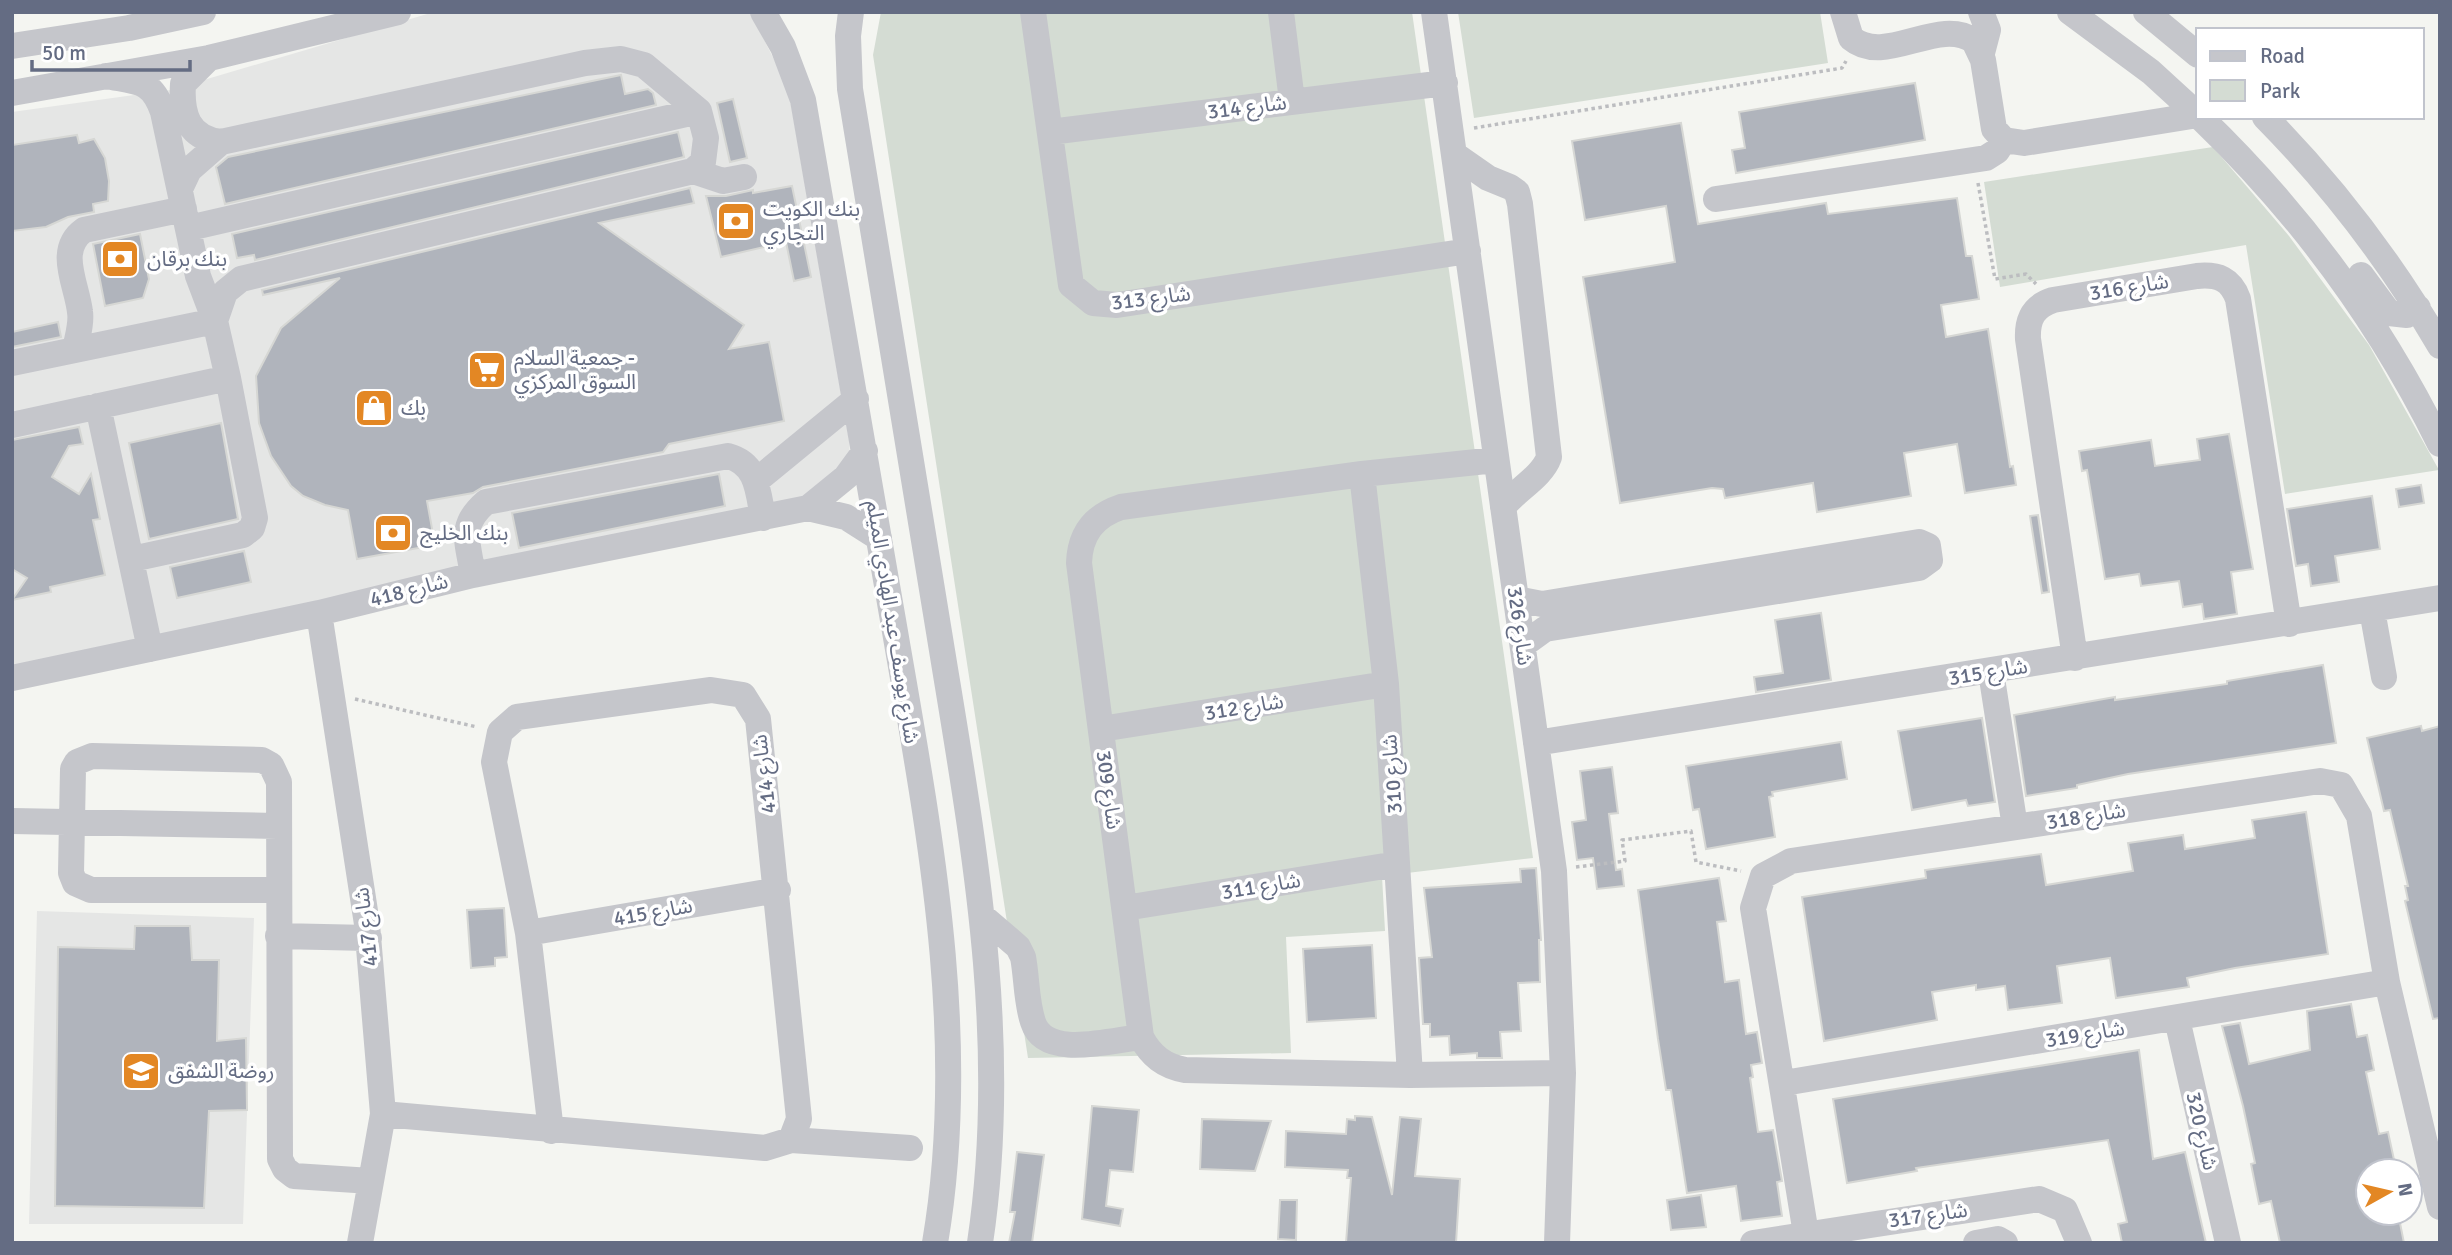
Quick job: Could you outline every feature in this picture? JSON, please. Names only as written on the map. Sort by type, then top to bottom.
[{"type":"street","points":[[12,46],[138,20],[203,12]]},
{"type":"street","points":[[12,93],[209,58],[398,12]]},
{"type":"street","name":"شارع يوسف عبد الهادي الميلم","points":[[763,12],[783,47],[803,100],[865,451],[927,829],[946,975],[948,1013],[946,1142],[935,1243]]},
{"type":"street","name":"شارع يوسف عبد الهادي الميلم","points":[[851,12],[848,36],[850,89],[972,832],[989,978],[992,1063],[981,1237]]},
{"type":"street","name":"شارع 313","points":[[1033,12],[1071,285],[1093,303],[1117,305],[1468,251]]},
{"type":"street","points":[[1281,12],[1292,100]]},
{"type":"street","name":"شارع 326","points":[[1434,12],[1554,871],[1563,1073],[1557,1243]]},
{"type":"street","points":[[1843,12],[1847,31],[1857,43],[1874,47],[1952,34],[1968,37],[1982,53]]},
{"type":"street","points":[[1981,12],[1988,30],[1982,53],[1991,121],[2004,139],[2024,143],[2196,116]]},
{"type":"street","points":[[2070,12],[2151,72],[2196,113]]},
{"type":"street","points":[[2132,12],[2174,34]]},
{"type":"street","points":[[2146,12],[2196,53]]},
{"type":"street","points":[[209,58],[183,84],[182,99],[187,121],[194,133],[208,140],[221,142],[585,62],[621,59],[644,65],[699,111],[706,152],[703,162],[693,171],[250,275],[225,292],[215,321]]},
{"type":"street","points":[[106,76],[146,84],[157,94],[203,292],[215,321],[254,500],[255,518],[252,528],[243,535],[132,559]]},
{"type":"street","name":"شارع 314","points":[[1050,132],[1445,83]]},
{"type":"street","points":[[75,350],[81,314],[69,260],[75,236],[84,230],[699,111]]},
{"type":"street","points":[[2202,119],[2256,171],[2291,211],[2378,332],[2440,444]]},
{"type":"street","points":[[2267,119],[2334,191],[2418,308],[2440,346]]},
{"type":"street","points":[[1716,199],[1974,160],[1992,155],[2004,139]]},
{"type":"street","points":[[184,209],[190,170],[221,142]]},
{"type":"street","points":[[1453,144],[1488,178],[1517,192],[1520,204],[1549,457],[1538,474],[1516,491],[1503,507]]},
{"type":"street","points":[[693,171],[713,180],[744,177]]},
{"type":"street","points":[[2291,211],[2316,226],[2339,247],[2389,313],[2407,316],[2418,308]]},
{"type":"street","points":[[195,259],[216,270],[250,275]]},
{"type":"street","name":"شارع 316","points":[[2053,300],[2205,275],[2220,277],[2232,286],[2239,306],[2289,624]]},
{"type":"street","points":[[2053,300],[2037,308],[2032,315],[2028,339],[2076,658]]},
{"type":"street","points":[[12,363],[215,321]]},
{"type":"street","points":[[12,425],[228,378]]},
{"type":"street","points":[[756,481],[856,400]]},
{"type":"street","points":[[99,406],[150,649]]},
{"type":"street","name":"شارع 418","points":[[12,678],[319,613],[473,575],[808,508],[846,478],[865,451]]},
{"type":"street","points":[[473,575],[466,532],[469,519],[486,502],[728,456],[743,460],[756,481],[763,518]]},
{"type":"street","name":"شارع 309","points":[[1141,1037],[1079,563],[1083,538],[1098,518],[1121,507],[1362,474],[1496,460]]},
{"type":"street","name":"شارع 310","points":[[1362,474],[1386,684],[1410,1075]]},
{"type":"street","name":"شارع 418","points":[[808,508],[846,517],[879,538]]},
{"type":"street","points":[[1516,599],[1542,604],[1919,542],[1928,546],[1931,551],[1927,565],[1919,568],[1545,629],[1523,645]]},
{"type":"street","name":"شارع 315","points":[[1536,743],[1992,672],[2440,598]]},
{"type":"street","points":[[2372,610],[2384,677]]},
{"type":"street","name":"شارع 417","points":[[319,613],[369,938],[383,1114],[360,1243]]},
{"type":"street","points":[[1992,672],[2015,827]]},
{"type":"street","name":"شارع 312","points":[[1101,729],[1386,684]]},
{"type":"street","name":"شارع 414","points":[[500,732],[517,717],[711,690],[743,695],[758,719],[778,890],[799,1119],[791,1140]]},
{"type":"street","points":[[500,732],[494,762],[528,933],[551,1131]]},
{"type":"street","points":[[278,890],[91,890],[81,887],[71,873],[73,769],[85,758],[249,759],[262,760],[271,765],[276,774],[278,890],[280,1159],[285,1169],[294,1176],[371,1181]]},
{"type":"street","name":"شارع 318","points":[[1763,876],[1791,861],[2320,781],[2342,785],[2359,816],[2386,982],[2440,1207]]},
{"type":"street","points":[[12,821],[277,826]]},
{"type":"street","name":"شارع 311","points":[[1125,908],[1397,864]]},
{"type":"street","points":[[1763,876],[1753,908],[1784,1083],[1806,1234]]},
{"type":"street","name":"شارع 415","points":[[528,933],[778,890]]},
{"type":"street","points":[[982,916],[1018,947],[1023,957],[1033,1023],[1041,1035],[1052,1043],[1066,1046],[1141,1037],[1158,1059],[1185,1070],[1410,1075],[1563,1073]]},
{"type":"street","points":[[278,936],[369,938]]},
{"type":"street","points":[[946,975],[967,985],[989,978]]},
{"type":"street","name":"شارع 319","points":[[1784,1083],[2386,982]]},
{"type":"street","points":[[948,1013],[971,1014],[981,1029],[981,1237]]},
{"type":"street","name":"شارع 320","points":[[2177,1019],[2228,1243]]},
{"type":"street","points":[[383,1114],[765,1149],[791,1140],[910,1148]]},
{"type":"street","name":"شارع 317","points":[[1753,1243],[1806,1234],[1880,1233],[2039,1199],[2065,1210],[2080,1243]]},
{"type":"street","points":[[1976,1243],[1998,1239],[2006,1243]]},
{"type":"path","points":[[1453,144],[1842,68],[1857,43]]},
{"type":"path","points":[[1974,160],[1995,279],[2026,274],[2053,300]]},
{"type":"path","points":[[333,694],[500,732]]},
{"type":"path","points":[[1554,871],[1625,861],[1622,840],[1691,831],[1696,862],[1763,876]]},
{"type":"shaded area","points":[[434,12],[750,12],[788,87],[850,457],[813,495],[12,678],[12,112],[170,90]]},
{"type":"shaded area","name":"روضة الشفق","points":[[37,911],[254,918],[243,1224],[29,1224]]},
{"type":"green space","points":[[881,12],[1412,12],[1533,858],[1382,876],[1385,931],[1286,937],[1291,1053],[1028,1058],[873,55]]},
{"type":"green space","points":[[1458,12],[1820,12],[1828,63],[1474,118]]},
{"type":"green space","points":[[2213,147],[2289,236],[2369,345],[2439,470],[2285,494],[2246,245],[2000,287],[1984,182]]},
{"type":"building","points":[[621,75],[625,94],[648,89],[653,93],[656,105],[225,204],[216,167],[228,157]]},
{"type":"building","points":[[1915,83],[1925,140],[1736,173],[1732,150],[1745,148],[1739,112]]},
{"type":"building","points":[[733,99],[747,158],[730,162],[717,103]]},
{"type":"building","points":[[1681,123],[1698,224],[1826,203],[1828,214],[1957,198],[1966,256],[1972,256],[1979,299],[1941,305],[1946,337],[1988,329],[2010,467],[2013,466],[2016,485],[1965,493],[1957,444],[1904,453],[1911,496],[1817,512],[1813,483],[1725,498],[1723,489],[1712,488],[1620,503],[1583,277],[1675,262],[1666,206],[1585,220],[1572,141]]},
{"type":"building","points":[[678,132],[684,157],[255,260],[254,255],[237,258],[232,234]]},
{"type":"building","points":[[77,135],[79,143],[94,139],[105,158],[109,181],[108,201],[93,204],[94,212],[68,217],[46,227],[12,231],[12,145]]},
{"type":"building","points":[[792,186],[811,277],[794,281],[786,242],[721,257],[706,196],[726,196],[753,190],[753,193]]},
{"type":"building","name":"جمعية السلام - السوق المركزي","points":[[690,188],[694,203],[599,223],[744,325],[729,349],[769,342],[784,421],[669,444],[663,452],[483,487],[473,493],[427,501],[435,545],[357,559],[348,510],[303,496],[291,486],[271,456],[259,423],[256,376],[281,328],[340,278],[263,295],[262,290]]},
{"type":"building","name":"بنك برقان","points":[[140,234],[149,279],[143,298],[105,306],[93,244]]},
{"type":"building","points":[[58,322],[61,337],[12,347],[12,332]]},
{"type":"building","points":[[221,423],[238,519],[149,539],[129,443]]},
{"type":"building","points":[[79,427],[83,444],[69,446],[52,477],[79,494],[91,474],[100,519],[93,520],[105,575],[50,587],[51,592],[12,600],[27,578],[12,569],[12,440]]},
{"type":"building","points":[[2229,434],[2253,569],[2231,572],[2237,614],[2204,619],[2202,604],[2183,607],[2179,581],[2141,586],[2139,574],[2105,579],[2087,470],[2082,471],[2079,451],[2151,440],[2155,466],[2200,460],[2197,439]]},
{"type":"building","points":[[719,474],[725,506],[519,548],[512,513]]},
{"type":"building","points":[[2421,485],[2424,503],[2399,507],[2396,489]]},
{"type":"building","points":[[2372,496],[2380,549],[2335,556],[2339,582],[2311,586],[2308,564],[2296,566],[2287,509]]},
{"type":"building","points":[[2038,515],[2049,592],[2042,593],[2030,516]]},
{"type":"building","points":[[244,551],[251,582],[177,598],[170,567]]},
{"type":"building","points":[[1821,613],[1831,680],[1756,692],[1754,677],[1783,673],[1775,620]]},
{"type":"building","points":[[2323,665],[2336,743],[2128,774],[2077,785],[2077,788],[2026,796],[2014,715],[2115,697],[2115,700],[2227,684],[2227,681]]},
{"type":"building","points":[[1982,718],[1995,802],[1968,806],[1966,800],[1912,810],[1898,731]]},
{"type":"building","points":[[2421,726],[2422,731],[2440,726],[2440,1018],[2433,1019],[2405,901],[2408,900],[2405,886],[2408,886],[2390,810],[2384,811],[2367,738]]},
{"type":"building","points":[[1841,742],[1847,779],[1772,792],[1773,796],[1769,797],[1775,837],[1706,849],[1699,809],[1693,810],[1686,766]]},
{"type":"building","points":[[1612,767],[1618,813],[1609,814],[1616,870],[1622,869],[1624,886],[1597,889],[1593,858],[1577,860],[1572,822],[1586,820],[1580,771]]},
{"type":"building","points":[[2306,812],[2328,954],[2235,968],[2187,978],[2189,987],[2116,998],[2110,958],[2057,966],[2062,1003],[2008,1010],[2005,986],[1976,990],[1976,985],[1932,992],[1937,1020],[1824,1041],[1802,897],[1926,878],[1925,870],[2041,854],[2046,885],[2133,871],[2128,843],[2183,835],[2185,849],[2255,838],[2252,820]]},
{"type":"building","points":[[1536,868],[1541,940],[1540,982],[1518,983],[1521,1031],[1500,1032],[1502,1058],[1477,1058],[1477,1053],[1450,1055],[1449,1036],[1430,1037],[1430,1024],[1423,1024],[1419,958],[1432,957],[1424,888],[1521,882],[1520,869]]},
{"type":"building","points":[[1719,878],[1726,921],[1717,922],[1725,982],[1739,980],[1746,1034],[1757,1032],[1762,1063],[1751,1065],[1753,1077],[1750,1078],[1758,1132],[1773,1130],[1782,1181],[1777,1182],[1782,1216],[1741,1221],[1736,1186],[1687,1193],[1671,1090],[1666,1090],[1638,890]]},
{"type":"building","points":[[504,908],[507,957],[495,958],[495,966],[471,968],[467,910]]},
{"type":"building","name":"روضة الشفق","points":[[135,926],[190,926],[192,960],[219,960],[217,1041],[246,1038],[247,1110],[209,1111],[204,1208],[55,1206],[58,947],[134,949]]},
{"type":"building","points":[[1372,945],[1376,1018],[1307,1022],[1303,949]]},
{"type":"building","points":[[2351,1004],[2357,1037],[2367,1035],[2374,1070],[2366,1072],[2379,1134],[2388,1132],[2393,1157],[2354,1157],[2354,1227],[2401,1227],[2404,1243],[2280,1243],[2271,1201],[2259,1204],[2251,1164],[2255,1163],[2222,1026],[2240,1023],[2249,1064],[2310,1050],[2307,1011]]},
{"type":"building","points":[[2139,1050],[2153,1159],[2185,1152],[2206,1243],[2122,1243],[2118,1224],[2127,1222],[2108,1140],[1916,1168],[1917,1171],[1847,1183],[1833,1099]]},
{"type":"building","points":[[1092,1106],[1139,1110],[1133,1172],[1110,1170],[1106,1206],[1123,1209],[1120,1226],[1082,1219]]},
{"type":"building","points":[[1355,1116],[1372,1117],[1392,1195],[1400,1117],[1421,1119],[1415,1176],[1460,1179],[1456,1243],[1346,1243],[1351,1178],[1347,1178],[1348,1170],[1285,1167],[1286,1131],[1346,1134],[1347,1119],[1355,1120]]},
{"type":"building","points":[[1202,1119],[1271,1121],[1255,1171],[1200,1169]]},
{"type":"building","points":[[1017,1152],[1044,1155],[1032,1243],[1009,1243],[1015,1212],[1010,1212]]},
{"type":"building","points":[[1701,1195],[1706,1227],[1671,1230],[1667,1200]]},
{"type":"building","points":[[1280,1200],[1297,1200],[1296,1240],[1278,1239]]},
{"type":"place","name":"بنك الكويت التجاري","points":[[736,221]]},
{"type":"place","name":"بنك برقان","points":[[120,259]]},
{"type":"place","name":"جمعية السلام - السوق المركزي","points":[[487,370]]},
{"type":"place","name":"بك","points":[[374,408]]},
{"type":"place","name":"بنك الخليج","points":[[393,533]]},
{"type":"place","name":"روضة الشفق","points":[[141,1071]]}]
